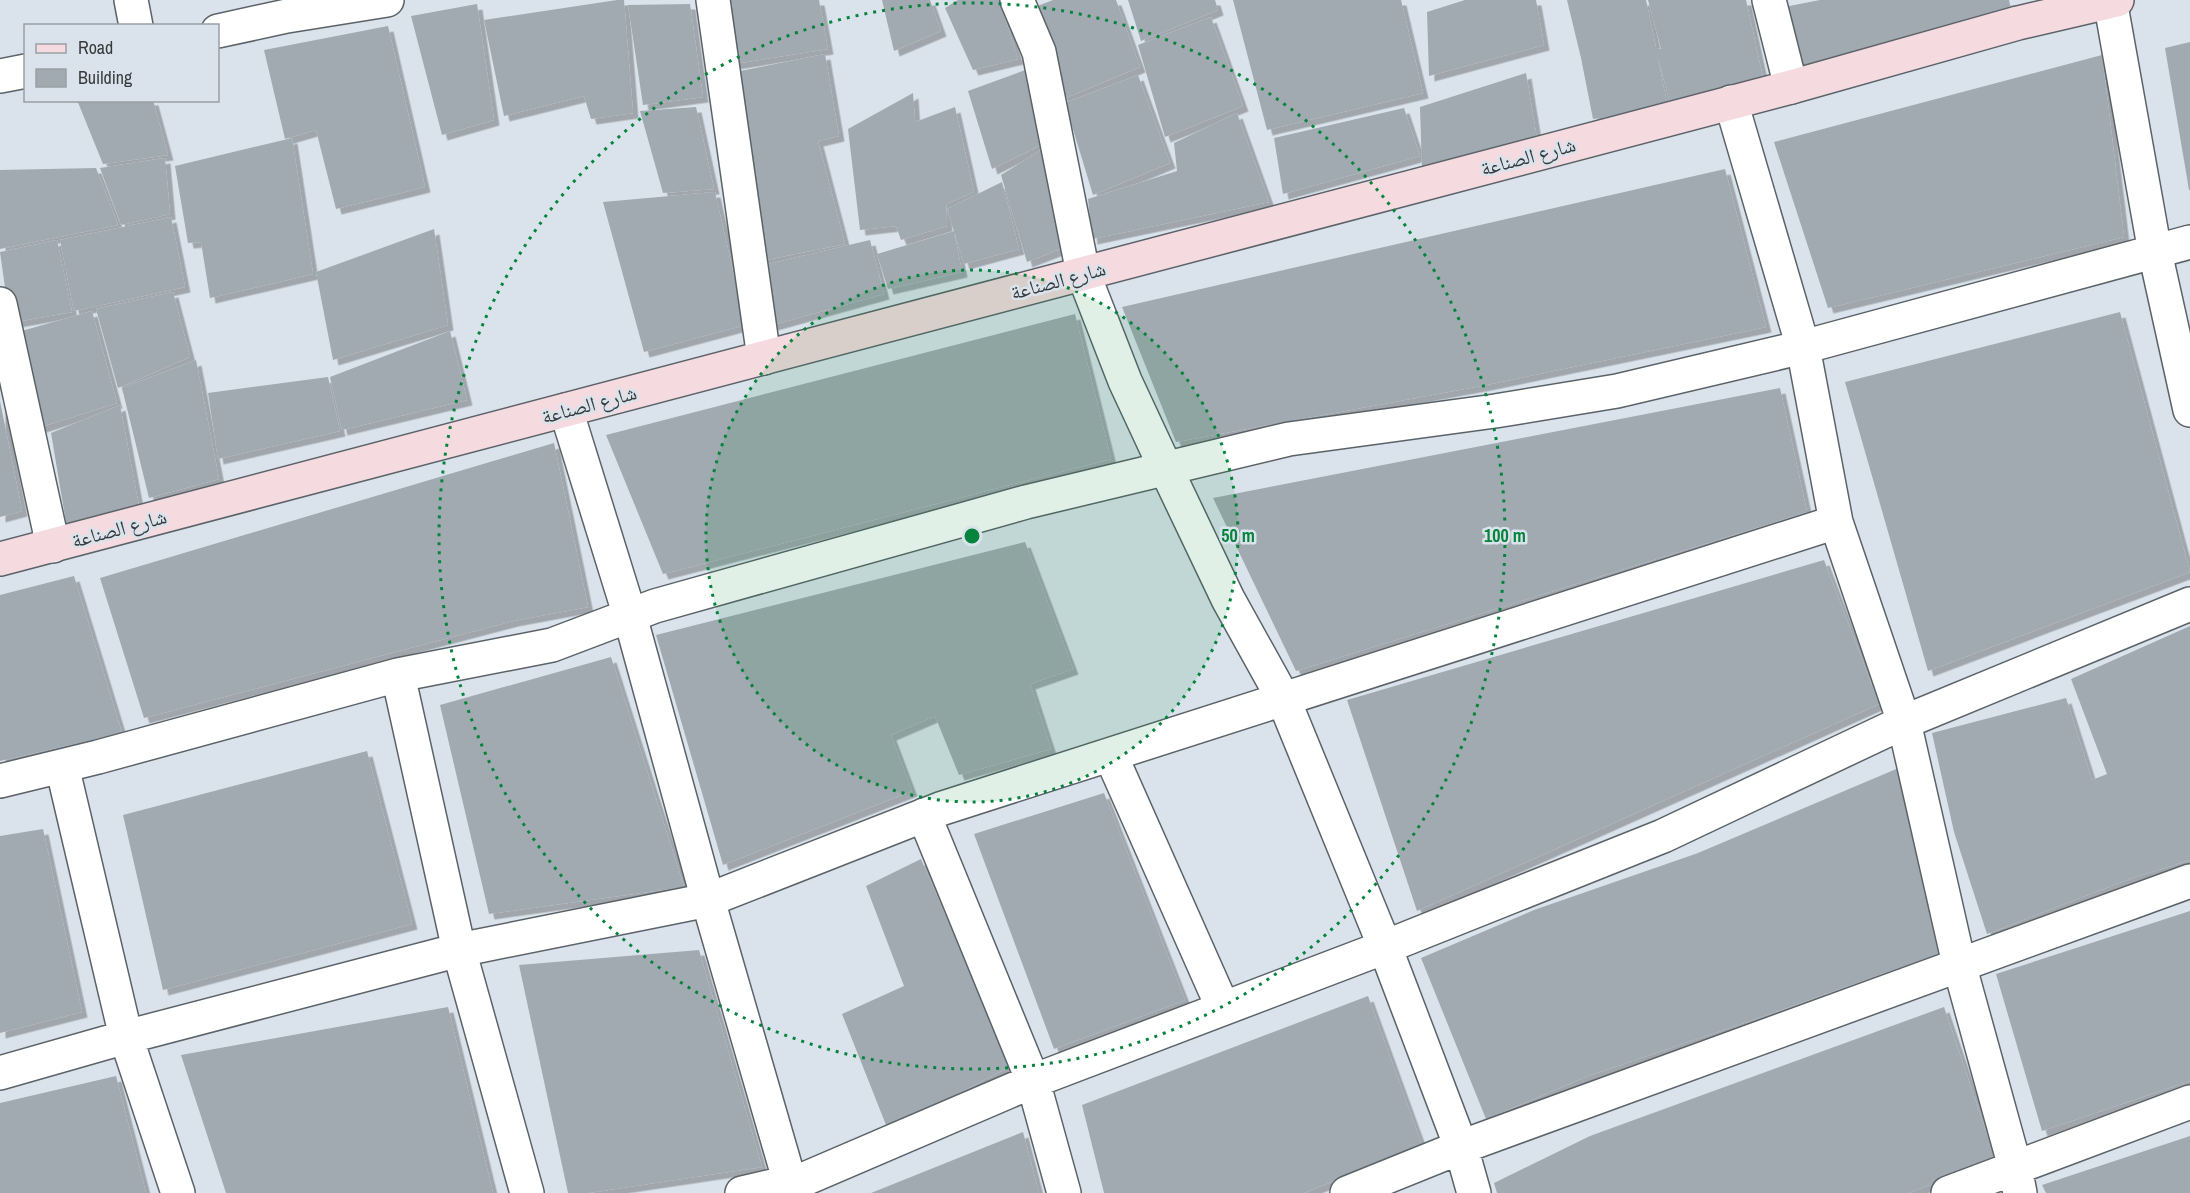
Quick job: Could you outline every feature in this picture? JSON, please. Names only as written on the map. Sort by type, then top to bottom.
[{"type":"street","points":[[131,0],[136,24]]},
{"type":"street","points":[[219,31],[287,16],[387,0]]},
{"type":"street","points":[[713,0],[764,358]]},
{"type":"street","points":[[1017,0],[1039,52],[1083,273],[1125,381],[1166,469],[1228,599],[1283,698],[1385,947],[1461,1147],[1474,1193]]},
{"type":"street","points":[[1769,0],[1791,87]]},
{"type":"street","points":[[2112,1],[2155,252],[2190,410]]},
{"type":"street","name":"شارع الصناعة","points":[[0,559],[1791,87],[2018,23],[2112,1]]},
{"type":"street","points":[[0,76],[24,71]]},
{"type":"street","points":[[1731,102],[1803,347],[1836,522],[1904,722],[1959,963],[2017,1180]]},
{"type":"street","points":[[0,781],[398,675],[552,645],[655,606],[1026,502],[1289,439],[1495,411],[1617,391],[1803,347],[2190,242]]},
{"type":"street","points":[[0,304],[53,546]]},
{"type":"street","points":[[566,410],[630,616],[708,900],[791,1188]]},
{"type":"street","points":[[0,1073],[126,1037],[459,950],[708,900],[924,815],[1836,522]]},
{"type":"street","points":[[742,1193],[791,1188],[807,1178],[1033,1081],[1385,947],[1663,836],[1904,722],[2190,604]]},
{"type":"street","points":[[398,675],[459,950],[527,1193]]},
{"type":"street","points":[[1111,756],[1223,1008]]},
{"type":"street","points":[[62,766],[126,1037],[178,1193]]},
{"type":"street","points":[[924,815],[1033,1081],[1064,1193]]},
{"type":"street","points":[[1347,1193],[1461,1147],[1959,963],[2190,881]]},
{"type":"street","points":[[1948,1193],[2017,1180],[2190,1102]]},
{"type":"building","points":[[624,0],[633,113],[591,119],[584,96],[504,116],[484,20]]},
{"type":"building","points":[[718,0],[819,0],[828,49],[727,65]]},
{"type":"building","points":[[882,0],[930,0],[941,31],[894,51]]},
{"type":"building","points":[[958,0],[999,0],[1018,59],[973,70],[945,8]]},
{"type":"building","points":[[1053,0],[1116,0],[1140,67],[1063,99],[1035,7]]},
{"type":"building","points":[[1128,0],[1215,0],[1218,10],[1141,41]]},
{"type":"building","points":[[1233,0],[1401,0],[1423,93],[1267,130]]},
{"type":"building","points":[[1465,0],[1536,0],[1544,45],[1429,76],[1427,12]]},
{"type":"building","points":[[1567,0],[1646,0],[1656,48],[1661,49],[1648,0],[1746,0],[1763,78],[1672,110],[1657,54],[1668,109],[1593,119]]},
{"type":"building","points":[[1820,0],[2009,0],[2013,20],[1799,70],[1774,9]]},
{"type":"building","points":[[477,4],[494,120],[442,135],[411,16]]},
{"type":"building","points":[[690,4],[703,97],[643,105],[628,5]]},
{"type":"building","points":[[1211,17],[1243,106],[1165,137],[1138,45]]},
{"type":"building","points":[[388,26],[425,187],[336,209],[316,130],[285,139],[264,50]]},
{"type":"building","points":[[2190,42],[2190,190],[2189,190],[2165,48]]},
{"type":"building","points":[[825,54],[839,136],[818,141],[845,244],[756,262],[730,73]]},
{"type":"building","points":[[2102,55],[2124,237],[1828,308],[1774,142]]},
{"type":"building","points":[[1028,69],[1045,143],[992,169],[968,91]]},
{"type":"building","points":[[1526,73],[1537,139],[1422,171],[1420,107]]},
{"type":"building","points":[[1138,75],[1170,163],[1093,195],[1065,103]]},
{"type":"building","points":[[913,93],[915,122],[955,107],[974,192],[946,204],[947,226],[901,240],[896,226],[860,230],[848,129]]},
{"type":"building","points":[[78,102],[154,102],[168,155],[103,164]]},
{"type":"building","points":[[696,107],[714,189],[663,193],[640,111]]},
{"type":"building","points":[[1404,108],[1420,156],[1283,194],[1274,138]]},
{"type":"building","points":[[1237,113],[1269,202],[1092,239],[1088,199],[1177,171],[1174,143]]},
{"type":"building","points":[[292,138],[313,274],[210,298],[201,242],[188,243],[175,166]]},
{"type":"building","points":[[1049,145],[1073,244],[1027,262],[1001,175]]},
{"type":"building","points":[[165,158],[170,214],[121,225],[100,168]]},
{"type":"building","points":[[96,168],[118,225],[0,249],[0,170]]},
{"type":"building","points":[[1725,169],[1766,327],[1486,385],[1176,442],[1122,307]]},
{"type":"building","points":[[1002,182],[1019,249],[964,264],[947,209]]},
{"type":"building","points":[[715,192],[745,325],[644,352],[603,202]]},
{"type":"building","points":[[171,217],[185,287],[74,311],[60,240]]},
{"type":"building","points":[[434,229],[448,325],[333,360],[316,272]]},
{"type":"building","points":[[954,231],[962,272],[888,289],[877,254]]},
{"type":"building","points":[[57,240],[72,312],[10,323],[0,252]]},
{"type":"building","points":[[870,240],[884,294],[769,326],[756,267]]},
{"type":"building","points":[[173,292],[190,357],[118,388],[96,309]]},
{"type":"building","points":[[92,311],[117,403],[38,428],[11,334]]},
{"type":"building","points":[[2120,312],[2190,572],[1928,671],[1845,382]]},
{"type":"building","points":[[1075,314],[1111,459],[663,574],[606,435]]},
{"type":"building","points":[[450,331],[467,400],[342,430],[330,377]]},
{"type":"building","points":[[196,360],[219,479],[149,498],[122,388]]},
{"type":"building","points":[[328,377],[340,431],[218,459],[208,393]]},
{"type":"building","points":[[1780,388],[1807,512],[1296,671],[1213,498]]},
{"type":"building","points":[[0,401],[22,511],[0,517]]},
{"type":"building","points":[[120,405],[140,512],[68,534],[51,433]]},
{"type":"building","points":[[554,443],[588,607],[513,621],[144,718],[100,578]]},
{"type":"building","points":[[1025,542],[1073,669],[1030,684],[1051,749],[959,775],[935,716],[891,735],[912,791],[723,865],[656,635]]},
{"type":"building","points":[[1824,560],[1879,704],[1417,911],[1347,700]]},
{"type":"building","points":[[74,576],[122,733],[0,761],[0,595]]},
{"type":"building","points":[[2190,626],[2190,860],[2132,878],[1987,934],[1954,832],[1932,733],[2066,698],[2092,780],[2107,774],[2071,679]]},
{"type":"building","points":[[611,657],[684,887],[489,914],[440,705]]},
{"type":"building","points":[[367,751],[412,924],[163,990],[123,815]]},
{"type":"building","points":[[1901,767],[1938,954],[1588,1076],[1486,1119],[1421,958],[1534,910],[1698,853]]},
{"type":"building","points":[[1104,793],[1185,1000],[1054,1049],[974,834]]},
{"type":"building","points":[[43,829],[82,1012],[0,1033],[0,836]]},
{"type":"building","points":[[921,859],[1011,1066],[888,1130],[842,1014],[904,986],[866,886]]},
{"type":"building","points":[[2190,911],[2190,1081],[2042,1131],[1996,974]]},
{"type":"building","points":[[699,950],[762,1167],[588,1193],[568,1193],[519,965]]},
{"type":"building","points":[[1368,996],[1422,1145],[1304,1193],[1104,1193],[1082,1105]]},
{"type":"building","points":[[448,1007],[493,1193],[226,1193],[181,1055]]},
{"type":"building","points":[[1944,1007],[1996,1161],[1908,1193],[1497,1193],[1494,1183],[1590,1136]]},
{"type":"building","points":[[116,1076],[146,1193],[0,1193],[0,1103]]},
{"type":"building","points":[[1023,1132],[1039,1193],[871,1193]]},
{"type":"building","points":[[2190,1136],[2190,1193],[2046,1193],[2042,1185]]}]
